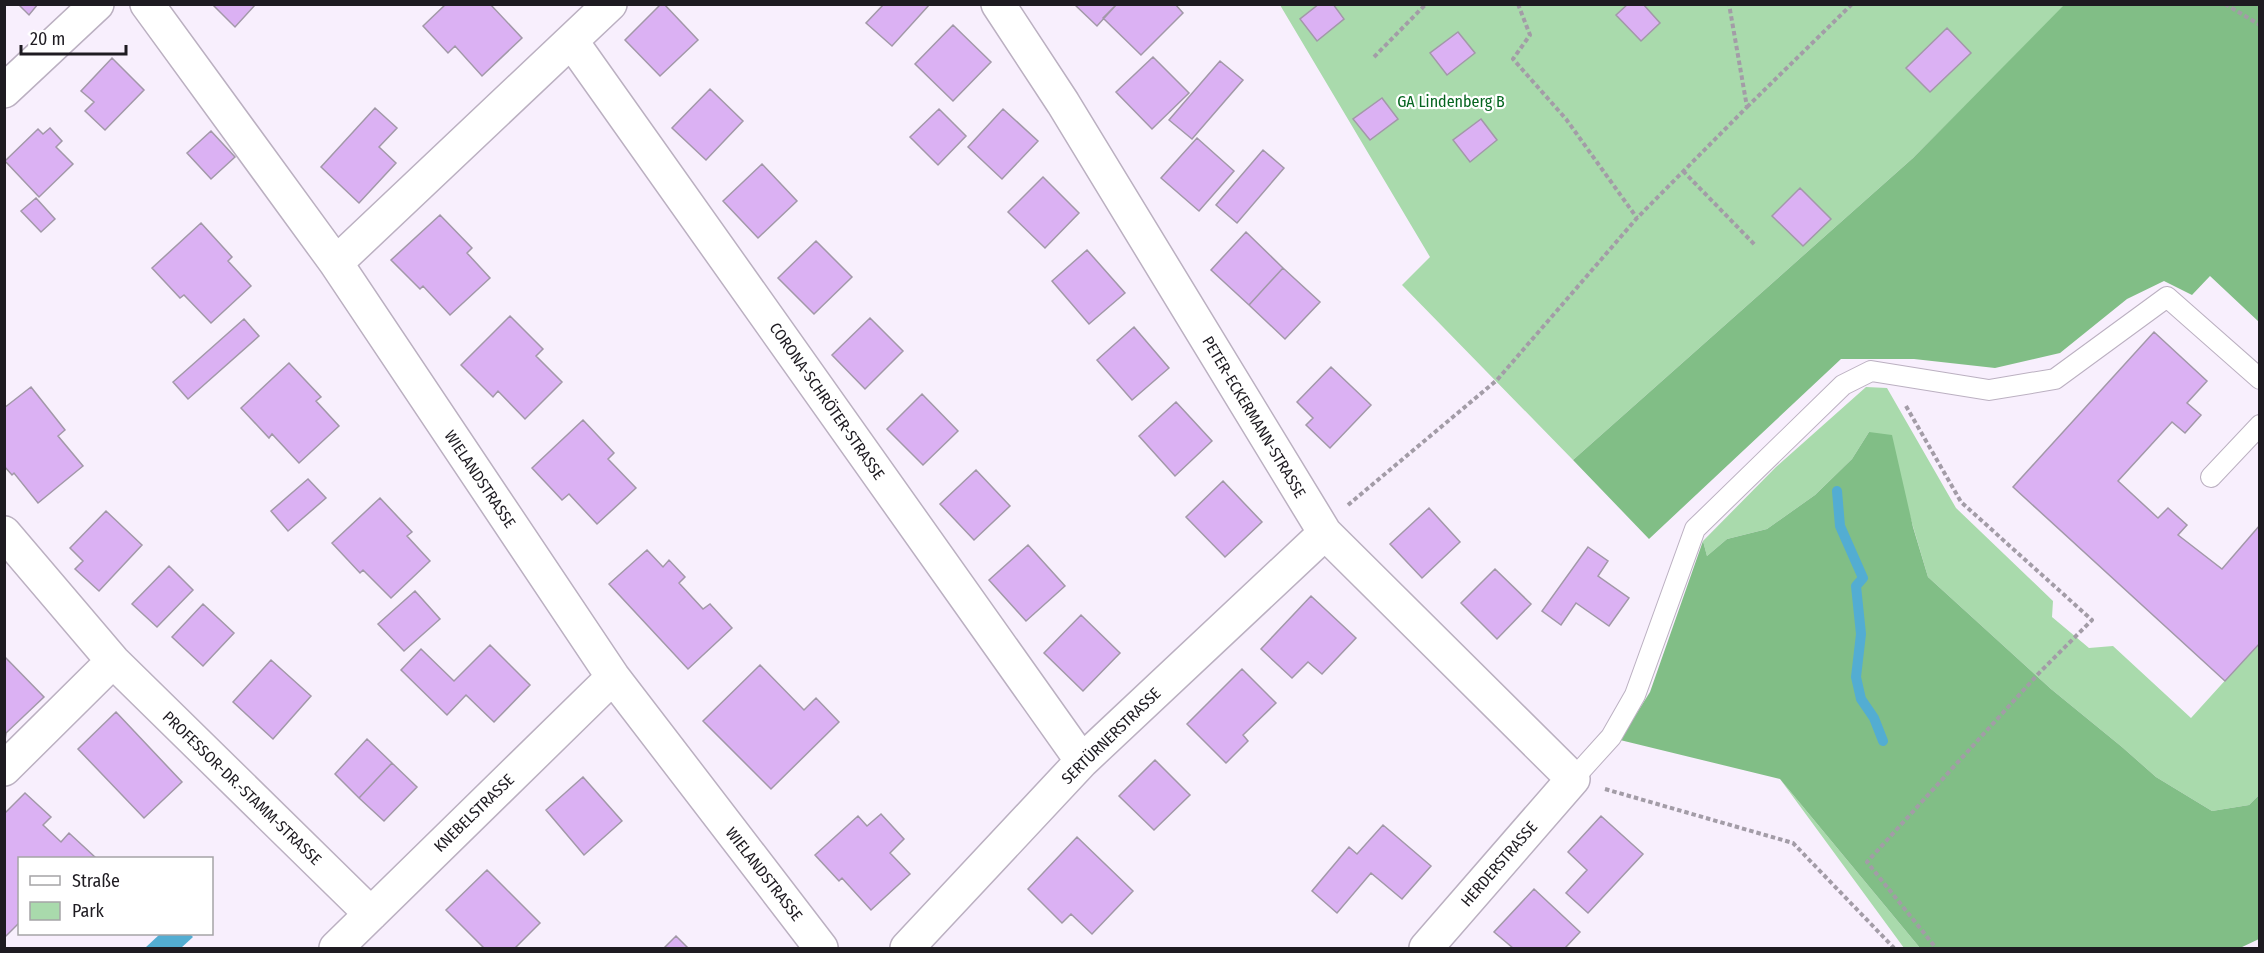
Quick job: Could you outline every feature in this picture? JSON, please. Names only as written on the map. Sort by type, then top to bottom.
[{"type":"street","points":[[4,90],[97,4]]},
{"type":"street","name":"WIELANDSTRASSE","points":[[147,4],[336,263],[613,677],[821,948]]},
{"type":"street","points":[[336,263],[610,4]]},
{"type":"street","name":"PETER-ECKERMANN-STRASSE","points":[[998,4],[1063,103],[1325,533],[1573,779]]},
{"type":"street","name":"CORONA-SCHRÖTER-STRASSE","points":[[572,42],[1082,761]]},
{"type":"street","name":"PROFESSOR-DR.-STAMM-STRASSE","points":[[4,533],[113,661],[371,914]]},
{"type":"street","name":"SERTÜRNERSTRASSE","points":[[908,948],[1082,761],[1325,533]]},
{"type":"street","points":[[4,770],[113,661]]},
{"type":"street","name":"KNEBELSTRASSE","points":[[336,948],[613,677]]},
{"type":"street","name":"HERDERSTRASSE","points":[[1426,948],[1573,779]]},
{"type":"lane","points":[[1573,779],[1611,737],[1635,695],[1695,529],[1843,385],[1872,371],[1989,390],[2055,379],[2167,297],[2259,379]]},
{"type":"lane","points":[[2211,477],[2259,425]]},
{"type":"path","points":[[1374,57],[1426,4]]},
{"type":"path","points":[[1518,4],[1530,35],[1512,59],[1566,119],[1637,218]]},
{"type":"path","points":[[1730,4],[1747,107]]},
{"type":"path","points":[[1325,533],[1340,512],[1497,380],[1637,218],[1851,4]]},
{"type":"path","points":[[2225,4],[2259,25]]},
{"type":"path","points":[[1683,171],[1755,245]]},
{"type":"path","points":[[1888,375],[1961,502],[2092,620],[2040,672],[1867,862],[1936,948]]},
{"type":"path","points":[[1573,779],[1793,843],[1894,948]]},
{"type":"green space","points":[[2065,4],[2259,5],[2259,322],[2210,276],[2192,295],[2164,281],[2127,299],[2060,353],[1995,368],[1914,359],[1841,359],[1649,539],[1573,460],[1913,158]]},
{"type":"green space","name":"GA Lindenberg B","points":[[1280,5],[2065,5],[1913,158],[1573,460],[1402,285],[1430,257]]},
{"type":"green space","points":[[1866,387],[1887,388],[1956,508],[2053,601],[2052,617],[2089,648],[2113,646],[2191,718],[2259,643],[2259,795],[2249,805],[2212,811],[2156,777],[2051,689],[1928,577],[1899,479],[1869,432],[1852,459],[1815,495],[1767,529],[1727,539],[1707,556],[1703,541],[1776,467]]},
{"type":"green space","points":[[1869,432],[1892,435],[1913,527],[1928,577],[2051,689],[2156,777],[2212,811],[2249,805],[2259,795],[2259,939],[2240,948],[1920,948],[1780,779],[1620,740],[1650,692],[1703,541],[1707,556],[1727,539],[1767,529],[1815,495],[1852,459]]},
{"type":"green space","points":[[1780,779],[1920,948],[1904,948]]},
{"type":"water","points":[[159,935],[191,935],[193,937],[181,948],[145,948]]},
{"type":"building","points":[[18,4],[38,4],[29,15]]},
{"type":"building","points":[[212,4],[256,4],[235,27]]},
{"type":"building","points":[[446,4],[490,4],[522,38],[482,76],[455,46],[448,53],[423,26]]},
{"type":"building","points":[[661,4],[664,4],[698,40],[660,76],[625,40]]},
{"type":"building","points":[[884,4],[930,4],[892,46],[866,23]]},
{"type":"building","points":[[1074,4],[1117,4],[1097,26]]},
{"type":"building","points":[[1117,4],[1175,4],[1183,13],[1141,55],[1103,18]]},
{"type":"building","points":[[1319,4],[1333,4],[1344,19],[1317,41],[1300,19]]},
{"type":"building","points":[[1628,4],[1643,4],[1660,23],[1641,41],[1616,15]]},
{"type":"building","points":[[953,25],[991,62],[953,101],[915,64]]},
{"type":"building","points":[[1947,28],[1971,53],[1930,92],[1906,68]]},
{"type":"building","points":[[1458,32],[1475,53],[1447,75],[1430,53]]},
{"type":"building","points":[[1153,57],[1189,93],[1152,129],[1116,92]]},
{"type":"building","points":[[112,58],[144,90],[105,130],[85,111],[94,102],[81,91]]},
{"type":"building","points":[[1220,61],[1243,80],[1192,139],[1169,120]]},
{"type":"building","points":[[710,89],[743,121],[706,160],[672,128]]},
{"type":"building","points":[[1382,98],[1398,119],[1370,140],[1353,119]]},
{"type":"building","points":[[375,108],[397,128],[379,147],[396,163],[359,203],[321,167]]},
{"type":"building","points":[[939,109],[966,136],[938,165],[910,137]]},
{"type":"building","points":[[1003,109],[1038,141],[1002,179],[968,147]]},
{"type":"building","points":[[1481,119],[1497,140],[1470,162],[1453,140]]},
{"type":"building","points":[[50,128],[62,141],[56,147],[73,164],[39,197],[5,161],[38,129],[43,134]]},
{"type":"building","points":[[211,131],[235,157],[211,179],[187,153]]},
{"type":"building","points":[[1197,138],[1234,171],[1199,211],[1161,178]]},
{"type":"building","points":[[1263,150],[1284,168],[1237,223],[1216,205]]},
{"type":"building","points":[[762,164],[797,201],[758,238],[723,201]]},
{"type":"building","points":[[1043,177],[1079,213],[1045,248],[1008,212]]},
{"type":"building","points":[[1800,188],[1831,219],[1803,246],[1772,216]]},
{"type":"building","points":[[36,198],[55,219],[41,232],[21,211]]},
{"type":"building","points":[[440,215],[472,248],[467,253],[490,278],[450,315],[423,286],[420,289],[391,260]]},
{"type":"building","points":[[201,223],[232,257],[228,261],[251,286],[211,323],[184,295],[180,298],[152,268]]},
{"type":"building","points":[[1246,232],[1283,268],[1249,305],[1211,270]]},
{"type":"building","points":[[816,241],[852,277],[814,314],[778,278]]},
{"type":"building","points":[[1087,250],[1125,293],[1089,324],[1052,281]]},
{"type":"building","points":[[1283,268],[1320,302],[1285,339],[1249,305]]},
{"type":"building","points":[[510,316],[543,349],[536,356],[562,382],[525,419],[498,391],[493,397],[461,365]]},
{"type":"building","points":[[870,318],[903,351],[865,389],[832,355]]},
{"type":"building","points":[[244,319],[259,336],[188,399],[173,382]]},
{"type":"building","points":[[1134,327],[1169,368],[1132,400],[1097,360]]},
{"type":"building","points":[[2154,332],[2207,381],[2187,403],[2201,415],[2185,433],[2172,422],[2118,481],[2158,518],[2168,508],[2187,525],[2178,535],[2222,569],[2260,525],[2260,643],[2225,681],[2013,487]]},
{"type":"building","points":[[289,363],[321,397],[316,401],[339,426],[299,463],[272,434],[269,438],[241,408]]},
{"type":"building","points":[[1331,367],[1371,405],[1330,448],[1306,425],[1313,418],[1297,402]]},
{"type":"building","points":[[31,387],[65,430],[58,436],[83,466],[38,503],[14,473],[12,475],[4,466],[4,408]]},
{"type":"building","points":[[922,394],[958,431],[923,465],[887,429]]},
{"type":"building","points":[[1176,402],[1212,441],[1175,476],[1139,436]]},
{"type":"building","points":[[583,420],[614,453],[608,459],[636,488],[597,524],[569,494],[562,500],[532,468]]},
{"type":"building","points":[[976,470],[1010,506],[974,540],[940,504]]},
{"type":"building","points":[[308,479],[326,498],[288,531],[271,511]]},
{"type":"building","points":[[1223,481],[1262,522],[1225,557],[1186,517]]},
{"type":"building","points":[[380,498],[412,532],[407,536],[430,561],[391,598],[363,570],[360,573],[332,543]]},
{"type":"building","points":[[1429,508],[1460,542],[1422,578],[1390,544]]},
{"type":"building","points":[[106,511],[142,545],[99,591],[75,569],[83,561],[70,548]]},
{"type":"building","points":[[1028,545],[1065,586],[1026,621],[989,580]]},
{"type":"building","points":[[1588,547],[1608,561],[1598,576],[1629,598],[1609,626],[1576,603],[1561,625],[1542,611]]},
{"type":"building","points":[[647,550],[663,567],[669,560],[685,577],[679,583],[703,609],[710,604],[732,628],[688,669],[609,584]]},
{"type":"building","points":[[169,566],[193,590],[157,627],[132,604]]},
{"type":"building","points":[[1495,569],[1531,604],[1497,639],[1461,603]]},
{"type":"building","points":[[415,591],[440,619],[404,651],[378,624]]},
{"type":"building","points":[[1311,596],[1356,638],[1322,674],[1308,662],[1292,678],[1261,649]]},
{"type":"building","points":[[203,604],[234,633],[203,666],[172,637]]},
{"type":"building","points":[[1081,615],[1120,653],[1083,691],[1044,653]]},
{"type":"building","points":[[490,645],[530,685],[494,722],[466,695],[447,715],[401,670],[421,649],[454,681]]},
{"type":"building","points":[[4,656],[44,697],[6,733],[4,747]]},
{"type":"building","points":[[271,660],[311,696],[273,739],[233,702]]},
{"type":"building","points":[[760,665],[804,710],[816,698],[839,722],[771,789],[703,721]]},
{"type":"building","points":[[1242,669],[1276,703],[1243,735],[1248,741],[1226,763],[1187,724]]},
{"type":"building","points":[[116,712],[182,782],[144,818],[78,749]]},
{"type":"building","points":[[367,739],[392,763],[359,798],[335,774]]},
{"type":"building","points":[[1155,760],[1190,795],[1154,830],[1119,796]]},
{"type":"building","points":[[392,763],[417,787],[384,821],[359,798]]},
{"type":"building","points":[[583,777],[622,821],[584,855],[546,810]]},
{"type":"building","points":[[25,793],[51,817],[43,825],[61,842],[69,833],[95,857],[18,857],[18,924],[4,938],[4,814]]},
{"type":"building","points":[[881,814],[904,839],[890,853],[910,874],[871,910],[842,878],[839,881],[815,855],[858,816],[867,826]]},
{"type":"building","points":[[1601,816],[1643,854],[1588,913],[1566,893],[1587,870],[1568,852]]},
{"type":"building","points":[[1383,825],[1431,866],[1402,899],[1371,873],[1337,913],[1312,891],[1349,847],[1357,854]]},
{"type":"building","points":[[1077,837],[1133,891],[1092,934],[1071,914],[1062,923],[1028,889]]},
{"type":"building","points":[[487,870],[540,923],[515,948],[484,948],[446,910]]},
{"type":"building","points":[[1534,889],[1580,932],[1565,948],[1513,948],[1494,932]]},
{"type":"building","points":[[676,936],[688,948],[664,948]]},
{"type":"waterway","points":[[1837,491],[1840,526],[1863,578],[1856,586],[1861,634],[1856,677],[1861,699],[1874,718],[1883,741]]}]
